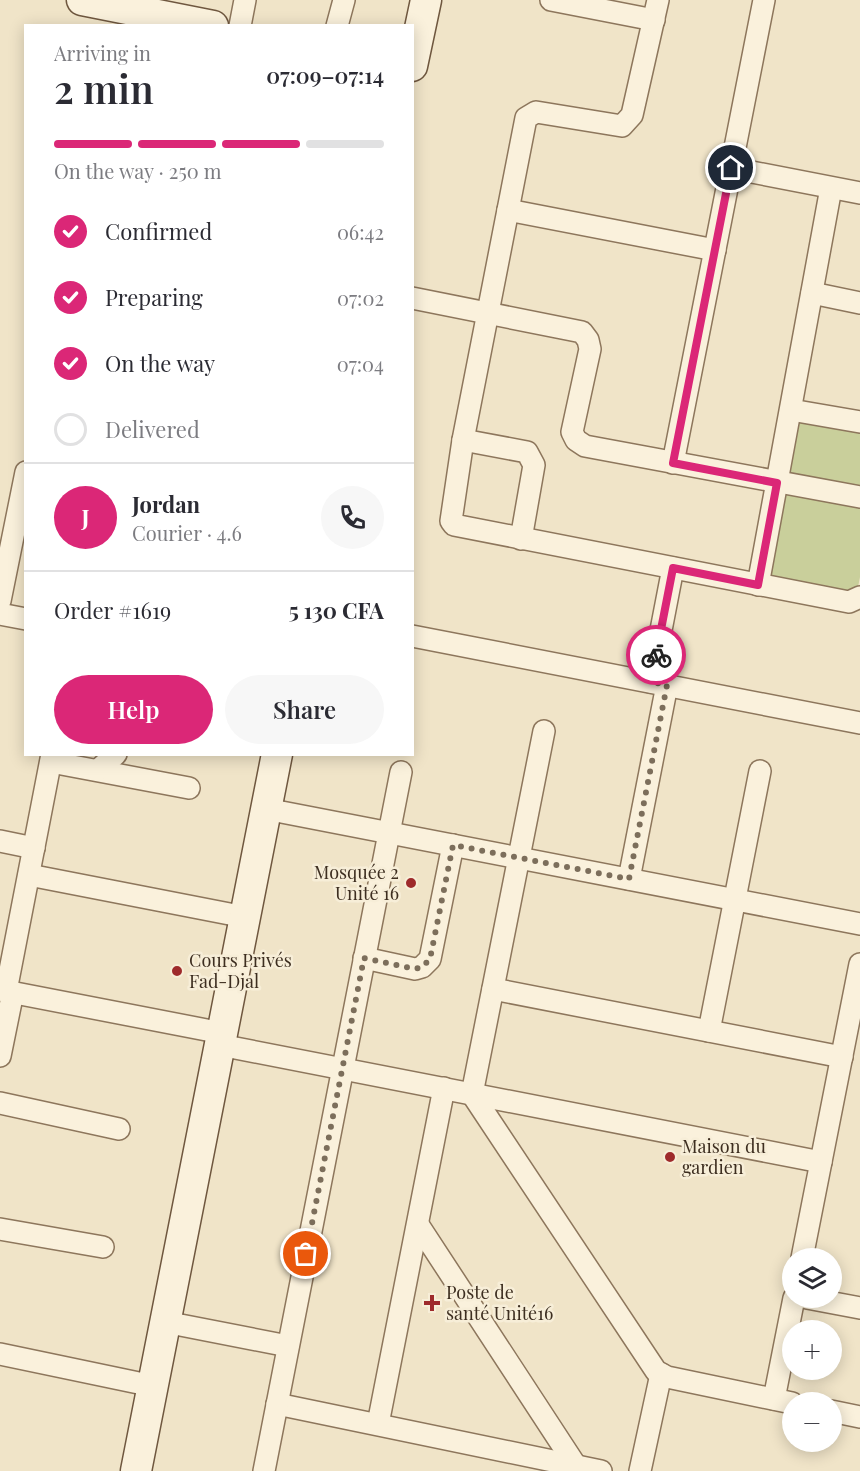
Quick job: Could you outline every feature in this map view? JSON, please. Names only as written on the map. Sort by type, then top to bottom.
[{"type":"street","points":[[82,0],[115,16],[193,24]]},
{"type":"street","points":[[240,24],[245,0]]},
{"type":"street","points":[[338,24],[344,0]]},
{"type":"street","points":[[414,60],[426,0]]},
{"type":"street","points":[[551,0],[656,10],[632,115],[622,126],[536,112],[526,118],[463,440],[451,521],[454,525],[849,602],[860,597]]},
{"type":"street","points":[[673,463],[764,0]]},
{"type":"street","points":[[731,168],[860,194]]},
{"type":"street","points":[[758,585],[831,188]]},
{"type":"street","points":[[508,210],[715,250]]},
{"type":"street","points":[[812,293],[860,303]]},
{"type":"street","points":[[414,298],[582,332],[590,349],[572,432],[576,440],[585,446],[860,497]]},
{"type":"street","points":[[790,410],[860,422]]},
{"type":"street","points":[[463,440],[527,452],[532,458],[534,465],[521,538]]},
{"type":"street","points":[[0,601],[24,482]]},
{"type":"street","points":[[629,879],[659,684],[673,568]]},
{"type":"street","points":[[0,614],[24,619]]},
{"type":"street","points":[[414,636],[860,723]]},
{"type":"street","points":[[544,731],[472,1094],[642,1353],[661,1374],[782,1401]]},
{"type":"street","points":[[98,770],[114,756]]},
{"type":"street","points":[[136,1471],[277,756]]},
{"type":"street","points":[[0,1056],[6,991],[52,758],[98,770],[189,788]]},
{"type":"street","points":[[709,1031],[760,771]]},
{"type":"street","points":[[264,1471],[401,772]]},
{"type":"street","points":[[266,809],[860,924]]},
{"type":"street","points":[[0,841],[34,848]]},
{"type":"street","points":[[364,958],[415,969],[422,967],[430,959],[453,845]]},
{"type":"street","points":[[29,875],[245,917]]},
{"type":"street","points":[[804,1248],[860,964]]},
{"type":"street","points":[[493,989],[842,1057]]},
{"type":"street","points":[[6,991],[221,1039],[342,1069],[821,1162]]},
{"type":"street","points":[[378,1424],[419,1226],[444,1088]]},
{"type":"street","points":[[0,1103],[119,1129]]},
{"type":"street","points":[[419,1226],[576,1466]]},
{"type":"street","points":[[0,1229],[103,1247]]},
{"type":"street","points":[[842,1305],[860,1308]]},
{"type":"street","points":[[784,1392],[793,1308]]},
{"type":"street","points":[[165,1322],[288,1346]]},
{"type":"street","points":[[0,1354],[153,1386]]},
{"type":"street","points":[[640,1471],[661,1374]]},
{"type":"street","points":[[277,1404],[601,1471]]},
{"type":"street","points":[[842,1413],[860,1417]]},
{"type":"green space","points":[[798,406],[860,418],[860,577],[856,597],[763,580]]},
{"type":"way so far","points":[[306,1254],[364,958],[415,969],[422,967],[430,959],[453,845],[629,879],[667,685],[651,682],[656,655]]},
{"type":"place","name":"Mosquée 2 Unité 16","points":[[411,883]]},
{"type":"place","name":"Cours Privés Fad-Djal","points":[[177,971]]},
{"type":"place","name":"Maison du gardien","points":[[670,1157]]},
{"type":"place","name":"Poste de santé Unité16","points":[[432,1303]]},
{"type":"route","points":[[656,655],[673,568],[758,585],[777,483],[673,463],[731,168]]}]
